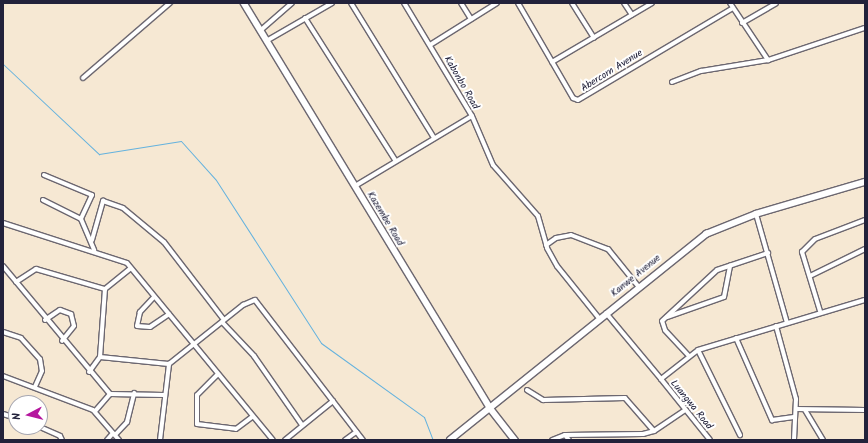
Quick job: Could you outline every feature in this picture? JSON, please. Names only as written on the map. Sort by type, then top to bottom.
[{"type":"main road","name":"Kazembe Road","points":[[244,3],[268,40],[490,408],[515,440]]},
{"type":"main road","name":"Kanwe Avenue","points":[[450,440],[605,312],[706,234],[756,214],[865,182]]},
{"type":"street","points":[[84,78],[170,3]]},
{"type":"street","points":[[261,30],[292,3]]},
{"type":"street","points":[[268,40],[332,3]]},
{"type":"street","points":[[351,3],[434,138]]},
{"type":"street","name":"Kabonbo Road","points":[[355,186],[395,160],[472,116],[404,3]]},
{"type":"street","points":[[461,3],[470,19]]},
{"type":"street","points":[[430,45],[497,3]]},
{"type":"street","name":"Abercorn Avenue","points":[[518,3],[573,98],[581,100],[733,8]]},
{"type":"street","points":[[572,3],[594,38]]},
{"type":"street","points":[[624,3],[632,15]]},
{"type":"street","points":[[552,62],[652,3]]},
{"type":"street","points":[[730,3],[768,60]]},
{"type":"street","points":[[742,23],[776,3]]},
{"type":"street","points":[[305,18],[395,160]]},
{"type":"street","points":[[672,82],[701,71],[768,60],[865,28]]},
{"type":"street","points":[[472,116],[493,165],[538,216],[546,245],[560,270],[599,318]]},
{"type":"street","points":[[44,175],[92,194],[81,219]]},
{"type":"street","points":[[43,200],[81,219],[92,240],[94,250]]},
{"type":"street","points":[[92,240],[103,201],[123,208],[164,242],[223,321],[254,356],[302,426]]},
{"type":"street","points":[[756,214],[787,323]]},
{"type":"street","points":[[820,311],[802,252],[807,244],[865,220]]},
{"type":"street","points":[[3,223],[94,250],[122,260],[169,314],[217,375],[273,440]]},
{"type":"street","points":[[546,245],[556,238],[571,235],[608,249],[638,286]]},
{"type":"street","points":[[810,276],[865,249]]},
{"type":"street","points":[[664,318],[714,273],[768,253]]},
{"type":"street","points":[[3,266],[62,341],[110,394]]},
{"type":"street","points":[[664,318],[724,298],[730,266]]},
{"type":"street","points":[[16,282],[36,269],[105,289]]},
{"type":"street","points":[[89,372],[100,357],[105,289],[130,269]]},
{"type":"street","points":[[154,297],[140,312],[137,326],[150,327],[169,314]]},
{"type":"street","points":[[160,440],[164,396],[169,364],[243,305],[257,300],[363,440]]},
{"type":"street","points":[[661,379],[698,350],[787,323],[820,311],[865,300]]},
{"type":"street","points":[[45,320],[60,310],[71,314],[74,326],[62,341]]},
{"type":"street","name":"Luangwa Road","points":[[605,312],[710,440]]},
{"type":"street","points":[[664,318],[665,330],[689,356]]},
{"type":"street","points":[[776,326],[794,388],[796,409],[794,417],[794,440]]},
{"type":"street","points":[[3,332],[21,338],[40,359],[42,370],[35,387]]},
{"type":"street","points":[[736,338],[772,420],[794,417]]},
{"type":"street","points":[[698,350],[740,435]]},
{"type":"street","points":[[100,357],[169,364]]},
{"type":"street","points":[[217,375],[197,395],[198,424],[236,429],[252,416]]},
{"type":"street","points":[[3,376],[95,411],[119,440]]},
{"type":"street","points":[[527,390],[543,400],[625,398],[654,431]]},
{"type":"street","points":[[95,411],[110,394],[134,393],[164,396]]},
{"type":"street","points":[[108,440],[128,422],[134,393]]},
{"type":"street","points":[[285,440],[333,401]]},
{"type":"street","points":[[796,409],[865,410]]},
{"type":"street","points":[[552,440],[565,435],[633,436],[654,431],[685,410]]},
{"type":"street","points":[[805,410],[823,440]]},
{"type":"street","points":[[48,431],[60,436],[62,440]]},
{"type":"street","points":[[345,440],[356,432]]},
{"type":"street","points":[[565,435],[569,440]]},
{"type":"waterway","points":[[3,64],[99,154],[181,141],[216,180],[321,343],[424,417],[433,440]]}]
